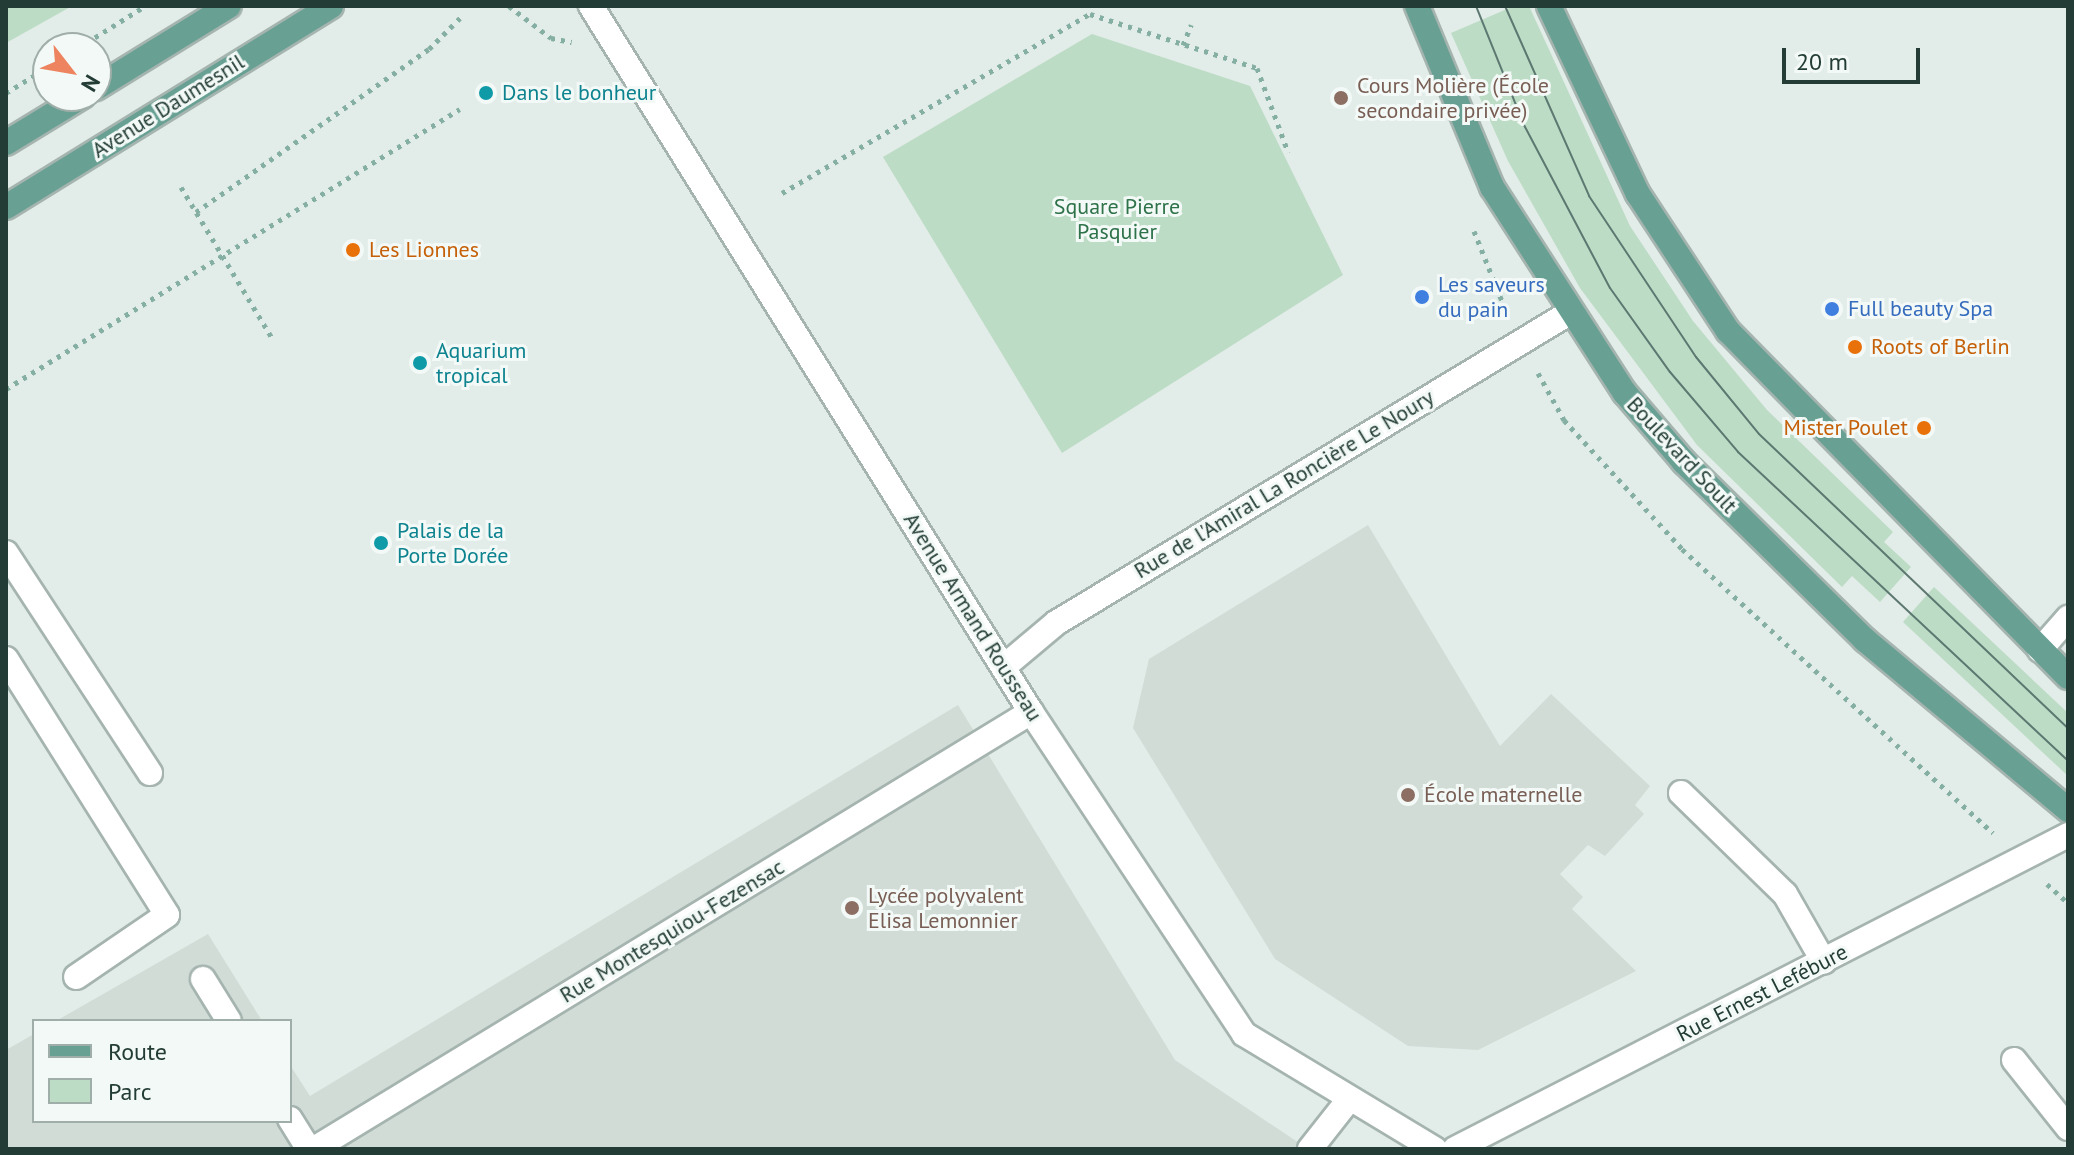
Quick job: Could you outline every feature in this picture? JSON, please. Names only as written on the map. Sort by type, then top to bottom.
[{"type":"main road","points":[[112,78],[229,6]]},
{"type":"main road","name":"Avenue Daumesnil","points":[[6,207],[331,6]]},
{"type":"main road","name":"Boulevard Soult","points":[[1417,6],[1492,187],[1569,313],[1684,462],[1865,640],[2068,810]]},
{"type":"main road","points":[[1549,6],[1638,194],[1728,331],[2068,677]]},
{"type":"main road","points":[[6,143],[57,112]]},
{"type":"street","name":"Avenue Armand Rousseau","points":[[591,6],[1006,665],[1031,712],[1244,1034],[1347,1102],[1435,1149]]},
{"type":"street","name":"Rue de l'Amiral La Roncière Le Noury","points":[[1006,665],[1056,623],[1569,313]]},
{"type":"street","points":[[6,553],[150,773]]},
{"type":"street","points":[[2040,650],[2068,618]]},
{"type":"street","points":[[6,659],[167,915],[76,977]]},
{"type":"street","name":"Rue Montesquiou-Fezensac","points":[[311,1149],[1031,712]]},
{"type":"street","points":[[1681,793],[1785,894],[1824,962]]},
{"type":"street","name":"Rue Ernest Lefébure","points":[[1455,1149],[2068,835]]},
{"type":"street","points":[[203,979],[228,1019]]},
{"type":"street","points":[[2014,1060],[2068,1128]]},
{"type":"street","points":[[1310,1149],[1347,1102]]},
{"type":"street","points":[[292,1122],[311,1149]]},
{"type":"path","points":[[104,32],[145,6]]},
{"type":"path","points":[[509,6],[551,38],[572,42]]},
{"type":"path","points":[[782,193],[1090,14],[1257,68],[1288,152]]},
{"type":"path","points":[[196,212],[429,49],[460,18]]},
{"type":"path","points":[[1183,45],[1191,25]]},
{"type":"path","points":[[6,93],[32,77]]},
{"type":"path","points":[[6,389],[460,109]]},
{"type":"path","points":[[181,187],[272,338]]},
{"type":"shaded area","name":"École maternelle","points":[[1368,525],[1500,746],[1551,694],[1650,786],[1635,805],[1644,814],[1605,856],[1588,845],[1560,874],[1583,897],[1572,909],[1636,971],[1478,1050],[1408,1046],[1275,959],[1133,728],[1149,659]]},
{"type":"shaded area","name":"Lycée polyvalent Elisa Lemonnier","points":[[958,705],[1175,1060],[1308,1149],[6,1149],[6,1050],[32,1035],[32,1123],[292,1123],[292,1068],[310,1096]]},
{"type":"shaded area","points":[[208,934],[261,1019],[59,1019]]},
{"type":"green space","points":[[6,6],[72,6],[6,43]]},
{"type":"green space","points":[[1514,6],[1529,6],[1630,226],[1693,321],[1767,410],[1893,532],[1884,542],[1911,567],[1880,602],[1852,576],[1842,587],[1697,445],[1580,288],[1508,161],[1451,33]]},
{"type":"green space","name":"Square Pierre Pasquier","points":[[1092,34],[1250,86],[1343,275],[1062,453],[883,157]]},
{"type":"green space","points":[[1934,587],[2068,713],[2068,776],[1903,622]]},
{"type":"tram line","points":[[1476,6],[1524,125],[1610,288],[1670,372],[1738,452],[2068,761]]},
{"type":"tram line","points":[[1505,6],[1589,196],[1696,357],[1759,434],[2068,728]]},
{"type":"place","name":"Dans le bonheur","points":[[486,93]]},
{"type":"place","name":"Cours Molière (École secondaire privée)","points":[[1341,98]]},
{"type":"place","name":"Les Lionnes","points":[[353,250]]},
{"type":"place","name":"Les saveurs du pain","points":[[1422,297]]},
{"type":"place","name":"Full beauty Spa","points":[[1832,309]]},
{"type":"place","name":"Roots of Berlin","points":[[1855,347]]},
{"type":"place","name":"Aquarium tropical","points":[[420,363]]},
{"type":"place","name":"Mister Poulet","points":[[1924,428]]},
{"type":"place","name":"Palais de la Porte Dorée","points":[[381,543]]},
{"type":"place","name":"École maternelle","points":[[1408,795]]},
{"type":"place","name":"Lycée polyvalent Elisa Lemonnier","points":[[852,908]]}]
